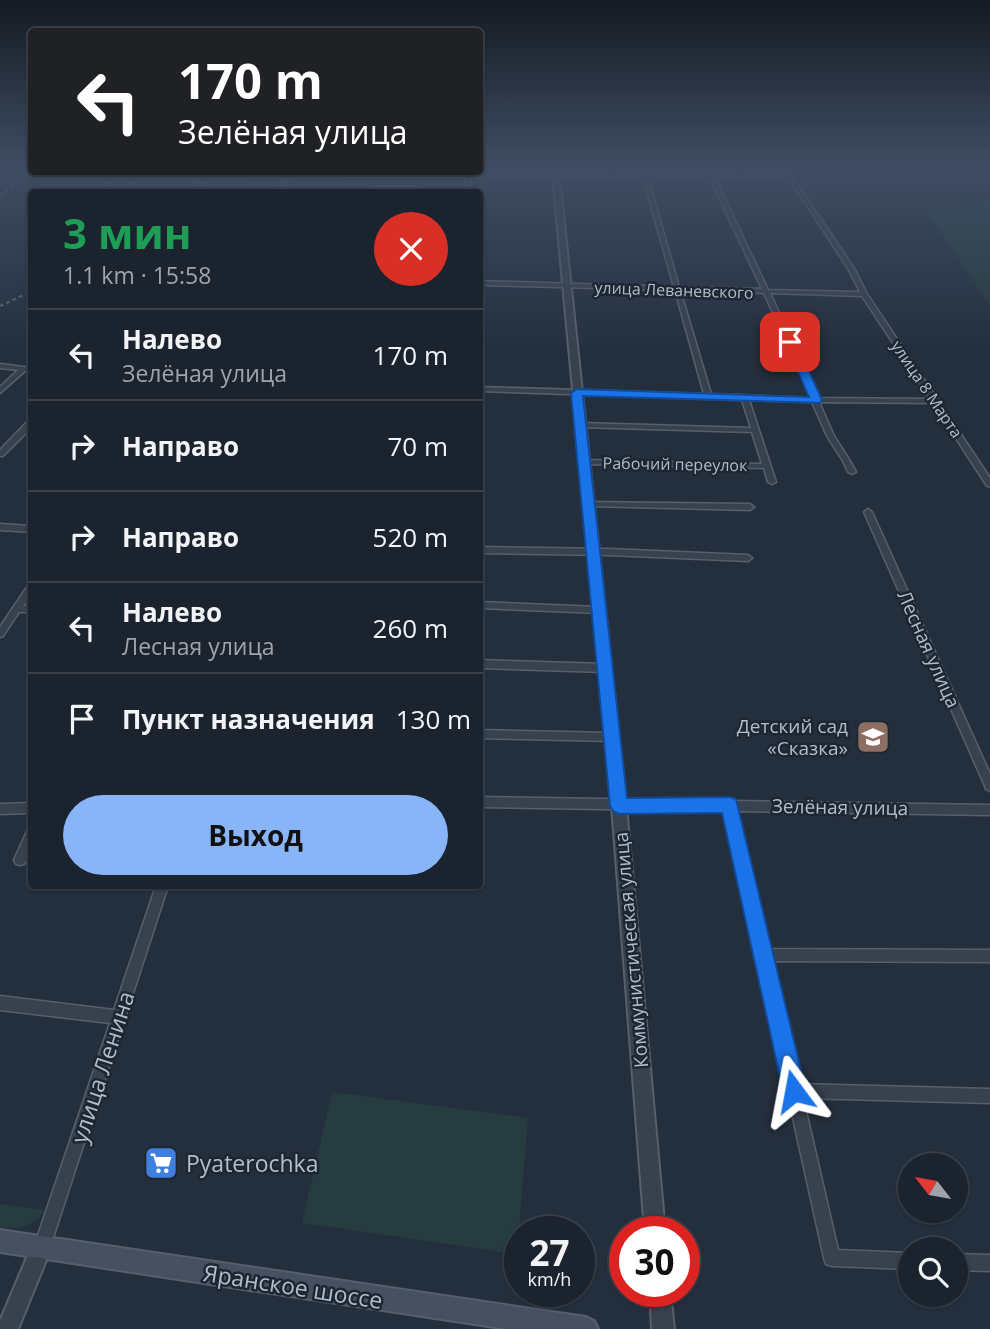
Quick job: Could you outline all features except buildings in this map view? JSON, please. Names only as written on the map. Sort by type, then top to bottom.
[{"type":"main road","name":"Яранское шоссе","points":[[0,1241],[586,1329]]},
{"type":"street","name":"Коммунистическая улица","points":[[560,228],[619,806],[654,1216]]},
{"type":"street","points":[[660,228],[708,397]]},
{"type":"street","points":[[736,228],[816,400],[829,435],[846,457],[852,472]]},
{"type":"street","name":"улица 8 Марта","points":[[822,228],[933,401],[990,484]]},
{"type":"street","name":"улица Леваневского","points":[[483,283],[766,293],[864,292]]},
{"type":"street","points":[[0,366],[28,370]]},
{"type":"street","points":[[0,391],[22,370]]},
{"type":"street","points":[[483,389],[933,401]]},
{"type":"street","points":[[745,398],[772,482]]},
{"type":"street","points":[[580,425],[755,430]]},
{"type":"street","points":[[0,454],[28,426]]},
{"type":"street","name":"Рабочий переулок","points":[[584,462],[766,466]]},
{"type":"street","points":[[588,504],[750,507]]},
{"type":"street","name":"Лесная улица","points":[[868,512],[990,786]]},
{"type":"street","points":[[0,527],[28,529]]},
{"type":"street","points":[[483,550],[748,558]]},
{"type":"street","points":[[0,634],[28,592]]},
{"type":"street","points":[[483,605],[599,610]]},
{"type":"street","points":[[16,609],[28,609]]},
{"type":"street","points":[[483,664],[605,668]]},
{"type":"street","points":[[483,734],[612,737]]},
{"type":"street","name":"Зелёная улица","points":[[483,802],[990,810]]},
{"type":"street","points":[[729,804],[832,1258],[898,1261]]},
{"type":"street","points":[[0,809],[28,807]]},
{"type":"street","points":[[20,860],[28,842]]},
{"type":"street","name":"улица Ленина","points":[[41,1248],[107,1054],[116,1017],[161,889]]},
{"type":"street","points":[[763,955],[990,956]]},
{"type":"street","points":[[0,1003],[116,1017]]},
{"type":"street","points":[[794,1091],[990,1096]]},
{"type":"street","points":[[7,1329],[41,1248]]},
{"type":"street","points":[[968,1262],[990,1263]]},
{"type":"street","points":[[661,1307],[663,1329]]},
{"type":"green space","points":[[938,228],[990,228],[990,305]]},
{"type":"green space","points":[[332,1092],[528,1118],[520,1216],[504,1216],[504,1252],[302,1223]]},
{"type":"green space","points":[[0,1204],[46,1210],[26,1226],[0,1227]]},
{"type":"railway","points":[[0,306],[28,293]]},
{"type":"place","name":"Детский сад «Сказка»","points":[[873,737]]},
{"type":"place","name":"Pyaterochka","points":[[161,1163]]},
{"type":"route","points":[[790,342],[816,400],[577,393],[619,806],[729,804],[794,1091]]}]
